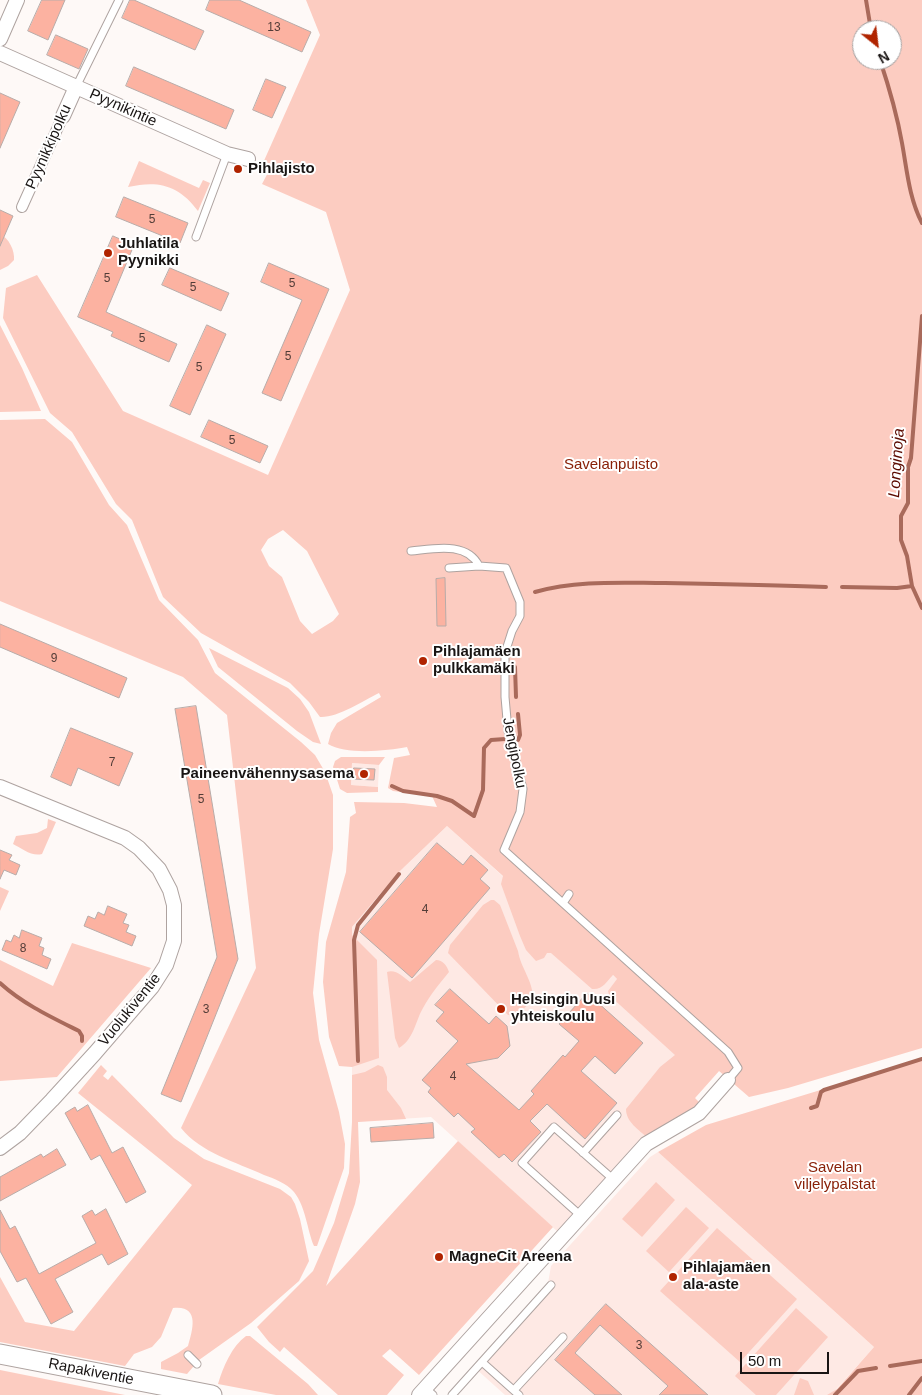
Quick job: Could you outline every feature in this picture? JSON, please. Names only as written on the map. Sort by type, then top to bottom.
[{"type":"main road","name":"Rapakiventie","points":[[0,1354],[212,1395]]},
{"type":"street","points":[[0,39],[17,0]]},
{"type":"street","name":"Pyynikintie","points":[[0,54],[227,154],[248,159]]},
{"type":"street","name":"Pyynikkipolku","points":[[22,207],[76,87]]},
{"type":"street","name":"Vuolukiventie","points":[[0,787],[125,838],[139,848],[159,869],[170,890],[174,905],[174,940],[166,965],[152,987],[52,1100],[20,1133],[0,1148]]},
{"type":"street","points":[[426,1393],[646,1144],[698,1112],[728,1080]]},
{"type":"lane","points":[[76,87],[119,0]]},
{"type":"lane","points":[[196,237],[227,154]]},
{"type":"lane","points":[[411,551],[446,547],[467,553],[479,566],[448,568]]},
{"type":"lane","name":"Jengipolku","points":[[479,566],[506,568],[520,602],[520,616],[512,630],[505,653],[505,697],[508,731],[521,774],[523,789],[520,812],[504,850],[562,903]]},
{"type":"lane","points":[[569,894],[562,903],[728,1052],[738,1068],[728,1080]]},
{"type":"lane","points":[[583,1153],[617,1115]]},
{"type":"lane","points":[[581,1216],[522,1163],[554,1127],[614,1180]]},
{"type":"lane","points":[[452,1395],[551,1285]]},
{"type":"lane","points":[[482,1362],[516,1393],[563,1337]]},
{"type":"lane","points":[[188,1355],[198,1364]]},
{"type":"shaded area","points":[[352,763],[379,765],[378,787],[351,785]]},
{"type":"shaded area","name":"Helsingin Uusi yhteiskoulu","points":[[447,826],[719,1071],[695,1098],[690,1112],[558,1232],[431,1117],[352,1122],[352,927],[399,872]]},
{"type":"shaded area","name":"Pihlajamäen ala-aste","points":[[658,1152],[874,1347],[831,1395],[505,1395],[475,1368],[547,1289],[551,1266],[650,1157]]},
{"type":"green space","name":"Savelanpuisto","points":[[306,0],[922,0],[922,1048],[788,1088],[749,1097],[719,1071],[695,1098],[701,1104],[648,1138],[631,1122],[626,1109],[660,1067],[675,1055],[609,995],[608,991],[617,979],[613,975],[602,987],[592,989],[551,953],[547,953],[544,958],[536,961],[526,950],[520,936],[501,884],[503,876],[447,826],[399,872],[352,927],[352,935],[377,960],[379,1058],[352,1067],[339,1066],[329,1037],[323,982],[326,942],[346,872],[350,817],[356,813],[354,802],[404,803],[437,807],[432,796],[393,791],[388,788],[394,758],[410,755],[407,747],[378,751],[355,751],[345,750],[328,744],[331,733],[337,723],[381,697],[379,693],[342,712],[327,717],[320,717],[309,702],[290,683],[201,633],[163,597],[132,520],[116,504],[72,432],[50,413],[3,318],[6,288],[37,275],[123,411],[268,475],[350,290],[326,212],[262,184],[271,167],[263,163],[320,35]],"holes":[[[283,530],[307,551],[339,614],[333,621],[312,634],[300,621],[282,577],[269,566],[261,550],[268,539]]]},
{"type":"green space","points":[[139,161],[199,188],[203,180],[210,183],[198,211],[183,195],[167,187],[149,184],[128,187]]},
{"type":"green space","points":[[0,234],[9,242],[14,260],[0,270]]},
{"type":"green space","points":[[0,325],[22,368],[41,411],[0,412]]},
{"type":"green space","points":[[45,419],[72,442],[109,505],[127,525],[159,600],[198,640],[215,673],[315,755],[325,772],[333,795],[333,849],[319,934],[313,993],[319,1040],[339,1112],[345,1144],[344,1168],[317,1246],[314,1246],[304,1211],[291,1189],[276,1180],[231,1161],[198,1144],[181,1128],[256,968],[227,715],[183,677],[0,601],[0,420]]},
{"type":"green space","points":[[209,648],[288,688],[300,699],[309,712],[321,744],[313,742],[297,731],[218,667]]},
{"type":"green space","points":[[341,757],[385,757],[379,765],[352,763],[351,785],[378,787],[378,792],[347,793],[340,789],[333,767],[335,761]]},
{"type":"green space","points":[[48,819],[56,822],[42,854],[31,853],[13,844],[16,836],[37,833],[47,828]]},
{"type":"green space","points":[[0,887],[9,891],[0,911]]},
{"type":"green space","points":[[491,900],[500,905],[532,992],[533,999],[517,1016],[508,1015],[448,953],[450,945],[483,905]]},
{"type":"green space","points":[[72,943],[151,968],[57,1077],[0,1081],[0,960],[53,986]]},
{"type":"green space","points":[[436,960],[441,961],[449,972],[426,1003],[408,1040],[399,1048],[395,1038],[387,972],[396,973],[410,982]]},
{"type":"green space","name":"Savelan viljelypalstat","points":[[922,1059],[922,1395],[827,1395],[837,1389],[874,1347],[658,1152],[706,1125]]},
{"type":"green space","points":[[101,1065],[107,1071],[103,1076],[108,1080],[112,1075],[174,1138],[204,1159],[280,1189],[291,1197],[300,1219],[309,1261],[299,1281],[251,1323],[199,1360],[187,1374],[161,1369],[161,1362],[188,1346],[193,1326],[191,1314],[182,1308],[173,1308],[161,1337],[152,1347],[134,1354],[125,1366],[0,1342],[0,1277],[25,1322],[74,1331],[192,1185],[78,1093]]},
{"type":"green space","name":"MagneCit Areena","points":[[378,1065],[383,1067],[387,1077],[387,1090],[401,1108],[406,1119],[358,1122],[360,1182],[355,1204],[326,1286],[458,1141],[553,1227],[419,1375],[390,1349],[382,1356],[404,1375],[387,1395],[338,1395],[284,1347],[280,1352],[257,1327],[313,1271],[334,1223],[349,1173],[352,1075],[365,1072]]},
{"type":"green space","points":[[656,1182],[675,1200],[642,1237],[622,1219]]},
{"type":"green space","points":[[686,1207],[709,1228],[669,1272],[646,1251]]},
{"type":"green space","points":[[717,1228],[797,1299],[740,1362],[660,1291]]},
{"type":"green space","points":[[796,1308],[828,1337],[776,1395],[756,1395],[735,1376]]},
{"type":"green space","points":[[246,1336],[250,1336],[308,1384],[318,1395],[276,1395],[218,1384],[236,1345]]},
{"type":"green space","points":[[0,1370],[125,1395],[0,1395]]},
{"type":"green space","points":[[800,1378],[808,1381],[814,1395],[794,1395]]},
{"type":"building","points":[[42,0],[65,0],[48,40],[28,31]]},
{"type":"building","points":[[130,0],[134,0],[204,31],[195,50],[122,18]]},
{"type":"building","points":[[210,0],[239,0],[311,32],[302,52],[206,10]]},
{"type":"building","points":[[56,35],[88,49],[79,69],[47,55]]},
{"type":"building","points":[[134,67],[234,110],[226,129],[126,86]]},
{"type":"building","points":[[266,79],[286,87],[272,118],[253,110]]},
{"type":"building","points":[[0,93],[20,102],[0,148]]},
{"type":"building","points":[[124,197],[188,223],[180,243],[116,217]]},
{"type":"building","points":[[0,210],[13,216],[0,246]]},
{"type":"building","points":[[113,236],[134,245],[106,312],[177,344],[169,362],[111,336],[113,332],[78,317]]},
{"type":"building","points":[[269,263],[329,289],[281,401],[262,393],[302,300],[261,282]]},
{"type":"building","points":[[170,268],[229,293],[221,311],[162,285]]},
{"type":"building","points":[[207,325],[226,334],[190,415],[170,406]]},
{"type":"building","points":[[209,420],[268,446],[260,463],[201,437]]},
{"type":"building","points":[[445,578],[446,626],[437,626],[436,579]]},
{"type":"building","points":[[0,624],[127,678],[119,698],[0,647]]},
{"type":"building","points":[[196,706],[238,959],[181,1102],[161,1094],[217,957],[175,709]]},
{"type":"building","points":[[71,728],[133,753],[119,786],[78,768],[71,786],[51,777]]},
{"type":"building","name":"Paineenvähennysasema","points":[[354,768],[375,769],[374,780],[353,779]]},
{"type":"building","points":[[437,843],[463,865],[471,855],[488,870],[480,879],[490,888],[412,978],[360,932]]},
{"type":"building","points":[[0,850],[12,855],[9,860],[20,865],[16,875],[4,870],[0,879]]},
{"type":"building","points":[[108,906],[127,914],[123,923],[129,925],[126,932],[136,936],[132,946],[84,926],[88,916],[95,919],[98,912],[104,915]]},
{"type":"building","points":[[22,930],[42,938],[39,946],[44,948],[42,955],[51,959],[47,969],[2,950],[6,940],[11,942],[14,935],[19,938]]},
{"type":"building","points":[[450,989],[489,1024],[496,1016],[507,1026],[510,1046],[498,1058],[466,1064],[519,1110],[534,1094],[531,1091],[563,1055],[565,1057],[579,1041],[559,1024],[587,993],[643,1043],[615,1074],[595,1056],[581,1071],[617,1103],[585,1139],[547,1104],[530,1121],[541,1132],[512,1162],[504,1154],[499,1158],[471,1132],[475,1129],[458,1113],[454,1117],[428,1092],[431,1088],[422,1080],[458,1041],[436,1021],[444,1012],[435,1005]]},
{"type":"building","points":[[88,1105],[112,1153],[123,1147],[146,1192],[126,1203],[100,1155],[91,1160],[65,1113],[75,1107],[77,1111]]},
{"type":"building","points":[[433,1123],[434,1138],[371,1142],[370,1128]]},
{"type":"building","points":[[57,1149],[66,1165],[0,1201],[0,1177],[41,1154],[43,1157]]},
{"type":"building","points":[[106,1209],[128,1254],[108,1265],[102,1254],[55,1279],[73,1312],[51,1324],[26,1278],[17,1282],[0,1251],[0,1210],[10,1229],[15,1226],[39,1274],[96,1243],[82,1216],[92,1210],[95,1215]]},
{"type":"building","points":[[606,1304],[708,1395],[659,1395],[668,1386],[600,1325],[575,1353],[622,1395],[595,1395],[555,1360]]},
{"type":"waterway","name":"Longinoja","points":[[866,0],[869,20]]},
{"type":"waterway","name":"Longinoja","points":[[883,70],[898,122],[911,194],[922,223]]},
{"type":"waterway","name":"Longinoja","points":[[922,316],[911,458],[908,467],[908,503],[901,516],[901,540],[907,556],[912,586],[922,608]]},
{"type":"waterway","points":[[535,592],[583,584],[616,583],[826,587]]},
{"type":"waterway","points":[[842,587],[897,588],[912,586]]},
{"type":"waterway","points":[[515,667],[516,697]]},
{"type":"waterway","points":[[516,740],[518,740],[520,735],[518,714]]},
{"type":"waterway","points":[[392,786],[403,791],[437,796],[452,801],[474,816],[483,790],[484,748],[491,740],[505,739]]},
{"type":"waterway","points":[[358,1061],[354,940],[358,925],[399,874]]},
{"type":"waterway","points":[[0,983],[28,1004],[79,1031],[82,1041]]},
{"type":"waterway","points":[[811,1108],[817,1106],[821,1092],[824,1090],[922,1059]]},
{"type":"waterway","points":[[890,1366],[922,1361]]},
{"type":"waterway","points":[[835,1395],[858,1371],[876,1368]]},
{"type":"waterway","name":"Longinoja","points":[[909,1395],[922,1378]]},
{"type":"place","name":"Pihlajisto","points":[[238,169]]},
{"type":"place","name":"Juhlatila Pyynikki","points":[[108,253]]},
{"type":"place","name":"Pihlajamäen pulkkamäki","points":[[423,661]]},
{"type":"place","name":"Paineenvähennysasema","points":[[364,774]]},
{"type":"place","name":"Helsingin Uusi yhteiskoulu","points":[[501,1009]]},
{"type":"place","name":"MagneCit Areena","points":[[439,1257]]},
{"type":"place","name":"Pihlajamäen ala-aste","points":[[673,1277]]}]
